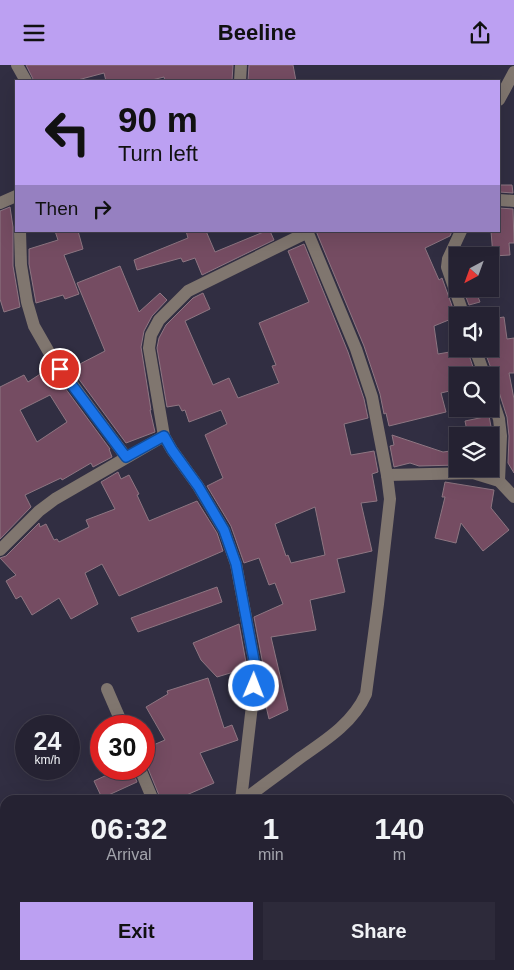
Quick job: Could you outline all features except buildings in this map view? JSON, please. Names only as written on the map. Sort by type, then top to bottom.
[{"type":"street","points":[[18,65],[26,80]]},
{"type":"street","points":[[240,80],[241,65]]},
{"type":"street","points":[[500,98],[514,72]]},
{"type":"street","points":[[0,203],[15,196]]},
{"type":"street","points":[[500,200],[514,201]]},
{"type":"street","points":[[20,232],[21,265],[27,302],[34,326],[50,354],[126,457]]},
{"type":"street","points":[[241,795],[256,671],[236,564],[224,530],[198,486],[164,436],[149,348],[151,335],[159,320],[188,291],[307,232],[356,349],[372,397],[390,499],[366,694],[360,707],[348,721],[327,739],[251,795]]},
{"type":"street","points":[[460,232],[448,259],[447,267],[461,307]]},
{"type":"street","points":[[498,417],[501,436],[499,481]]},
{"type":"street","points":[[0,550],[39,511],[55,499],[164,436]]},
{"type":"street","points":[[387,475],[473,473],[499,481],[514,497]]},
{"type":"street","points":[[107,689],[118,715]]},
{"type":"street","points":[[145,780],[151,795]]},
{"type":"route","points":[[60,369],[126,457],[164,436],[198,486],[224,530],[236,564],[256,671],[254,686]]}]
